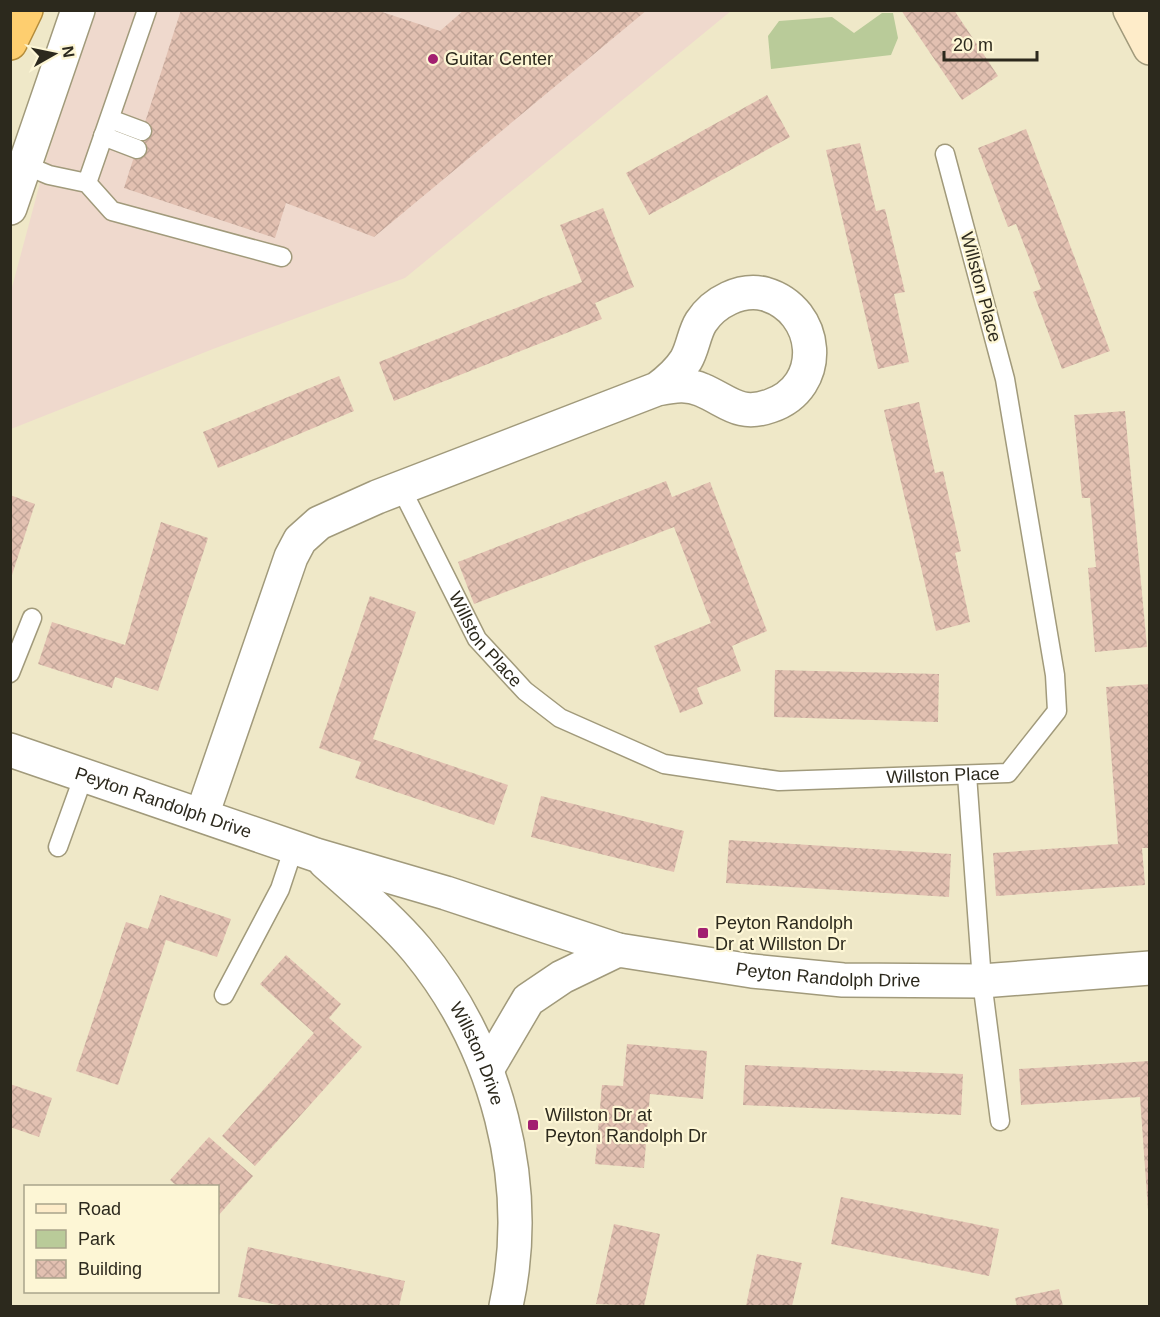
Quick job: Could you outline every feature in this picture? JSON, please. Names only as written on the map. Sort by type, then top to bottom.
[{"type":"highway","points":[[10,42],[26,10]]},
{"type":"main road","points":[[1137,13],[1149,48]]},
{"type":"street","points":[[10,208],[78,10]]},
{"type":"street","points":[[202,815],[291,557],[300,540],[319,523],[401,488],[657,389],[680,385],[701,389],[732,407],[747,410],[770,406],[785,398],[797,387],[807,370],[810,354],[809,338],[803,322],[793,309],[779,299],[762,294],[745,293],[728,298],[711,309],[701,322],[686,360],[669,380],[657,389]]},
{"type":"street","name":"Peyton Randolph Drive","points":[[10,750],[305,851],[446,893],[618,950],[752,971],[843,980],[982,981],[1149,968]]},
{"type":"street","name":"Willston Drive","points":[[305,851],[372,904],[417,950],[459,1008],[488,1068],[512,1174],[515,1230],[506,1306]]},
{"type":"street","points":[[488,1068],[528,1000],[562,977],[618,950]]},
{"type":"lane","points":[[87,183],[147,10]]},
{"type":"lane","points":[[107,128],[140,140]]},
{"type":"lane","name":"Willston Place","points":[[401,488],[477,639],[525,691],[560,718],[664,764],[779,781],[1008,773],[1057,711],[1055,675],[1005,379],[945,154]]},
{"type":"lane","points":[[25,165],[49,175],[87,183],[112,211],[282,257]]},
{"type":"lane","points":[[10,674],[32,618]]},
{"type":"lane","points":[[57,847],[84,775]]},
{"type":"lane","points":[[968,775],[982,981],[1000,1121]]},
{"type":"lane","points":[[224,995],[280,889],[305,851]]},
{"type":"shaded area","points":[[96,11],[731,11],[405,278],[213,349],[11,429],[11,291],[48,153]]},
{"type":"green space","points":[[882,13],[893,13],[898,38],[891,55],[771,69],[768,36],[779,21],[832,17],[854,33]]},
{"type":"building","points":[[181,10],[376,10],[440,31],[464,10],[647,10],[374,237],[286,203],[275,238],[124,188]]},
{"type":"building","points":[[901,10],[954,10],[998,76],[962,100]]},
{"type":"building","points":[[767,95],[790,137],[649,215],[626,173]]},
{"type":"building","points":[[1026,129],[1110,351],[1062,369],[1033,292],[1041,289],[1016,224],[1008,227],[978,148]]},
{"type":"building","points":[[860,143],[876,211],[885,209],[905,292],[894,294],[909,362],[878,369],[826,150]]},
{"type":"building","points":[[603,208],[634,287],[595,303],[602,319],[394,401],[379,362],[582,282],[560,225]]},
{"type":"building","points":[[339,376],[354,411],[218,468],[203,432]]},
{"type":"building","points":[[919,402],[935,473],[943,471],[961,551],[955,553],[970,622],[936,631],[884,410]]},
{"type":"building","points":[[1125,411],[1147,647],[1095,652],[1088,568],[1096,567],[1090,498],[1082,498],[1074,415]]},
{"type":"building","points":[[666,481],[672,497],[710,482],[767,631],[732,646],[741,671],[697,688],[703,704],[680,713],[654,646],[711,623],[674,527],[474,604],[458,562]]},
{"type":"building","points":[[10,495],[35,504],[11,578],[10,578]]},
{"type":"building","points":[[161,522],[208,538],[158,691],[115,677],[112,688],[38,664],[52,622],[125,645]]},
{"type":"building","points":[[370,596],[416,612],[373,739],[508,785],[494,825],[355,778],[361,762],[319,748]]},
{"type":"building","points":[[775,670],[939,674],[938,722],[774,717]]},
{"type":"building","points":[[1150,684],[1150,848],[1142,848],[1145,885],[996,896],[993,853],[1118,844],[1106,687]]},
{"type":"building","points":[[541,796],[684,831],[674,872],[531,837]]},
{"type":"building","points":[[729,840],[951,854],[949,897],[726,883]]},
{"type":"building","points":[[160,895],[231,919],[217,957],[166,940],[118,1085],[76,1071],[126,922],[148,929]]},
{"type":"building","points":[[286,955],[341,1004],[329,1018],[362,1047],[255,1166],[222,1136],[314,1033],[260,984]]},
{"type":"building","points":[[627,1044],[707,1051],[703,1099],[650,1094],[644,1168],[595,1164],[602,1085],[623,1086]]},
{"type":"building","points":[[1150,1061],[1150,1210],[1148,1210],[1140,1097],[1021,1105],[1019,1069]]},
{"type":"building","points":[[745,1065],[963,1074],[961,1115],[743,1105]]},
{"type":"building","points":[[10,1084],[52,1098],[39,1137],[10,1127]]},
{"type":"building","points":[[209,1137],[253,1176],[219,1215],[219,1185],[176,1185],[170,1180]]},
{"type":"building","points":[[841,1197],[999,1229],[989,1276],[831,1244]]},
{"type":"building","points":[[614,1224],[660,1234],[644,1306],[596,1304]]},
{"type":"building","points":[[248,1247],[405,1281],[399,1306],[283,1306],[238,1297]]},
{"type":"building","points":[[757,1254],[802,1263],[792,1306],[746,1306]]},
{"type":"building","points":[[1059,1289],[1063,1306],[1017,1306],[1015,1298]]},
{"type":"place","name":"Guitar Center","points":[[433,59]]},
{"type":"place","name":"Peyton Randolph Dr at Willston Dr","points":[[703,933]]},
{"type":"place","name":"Willston Dr at Peyton Randolph Dr","points":[[533,1125]]}]
